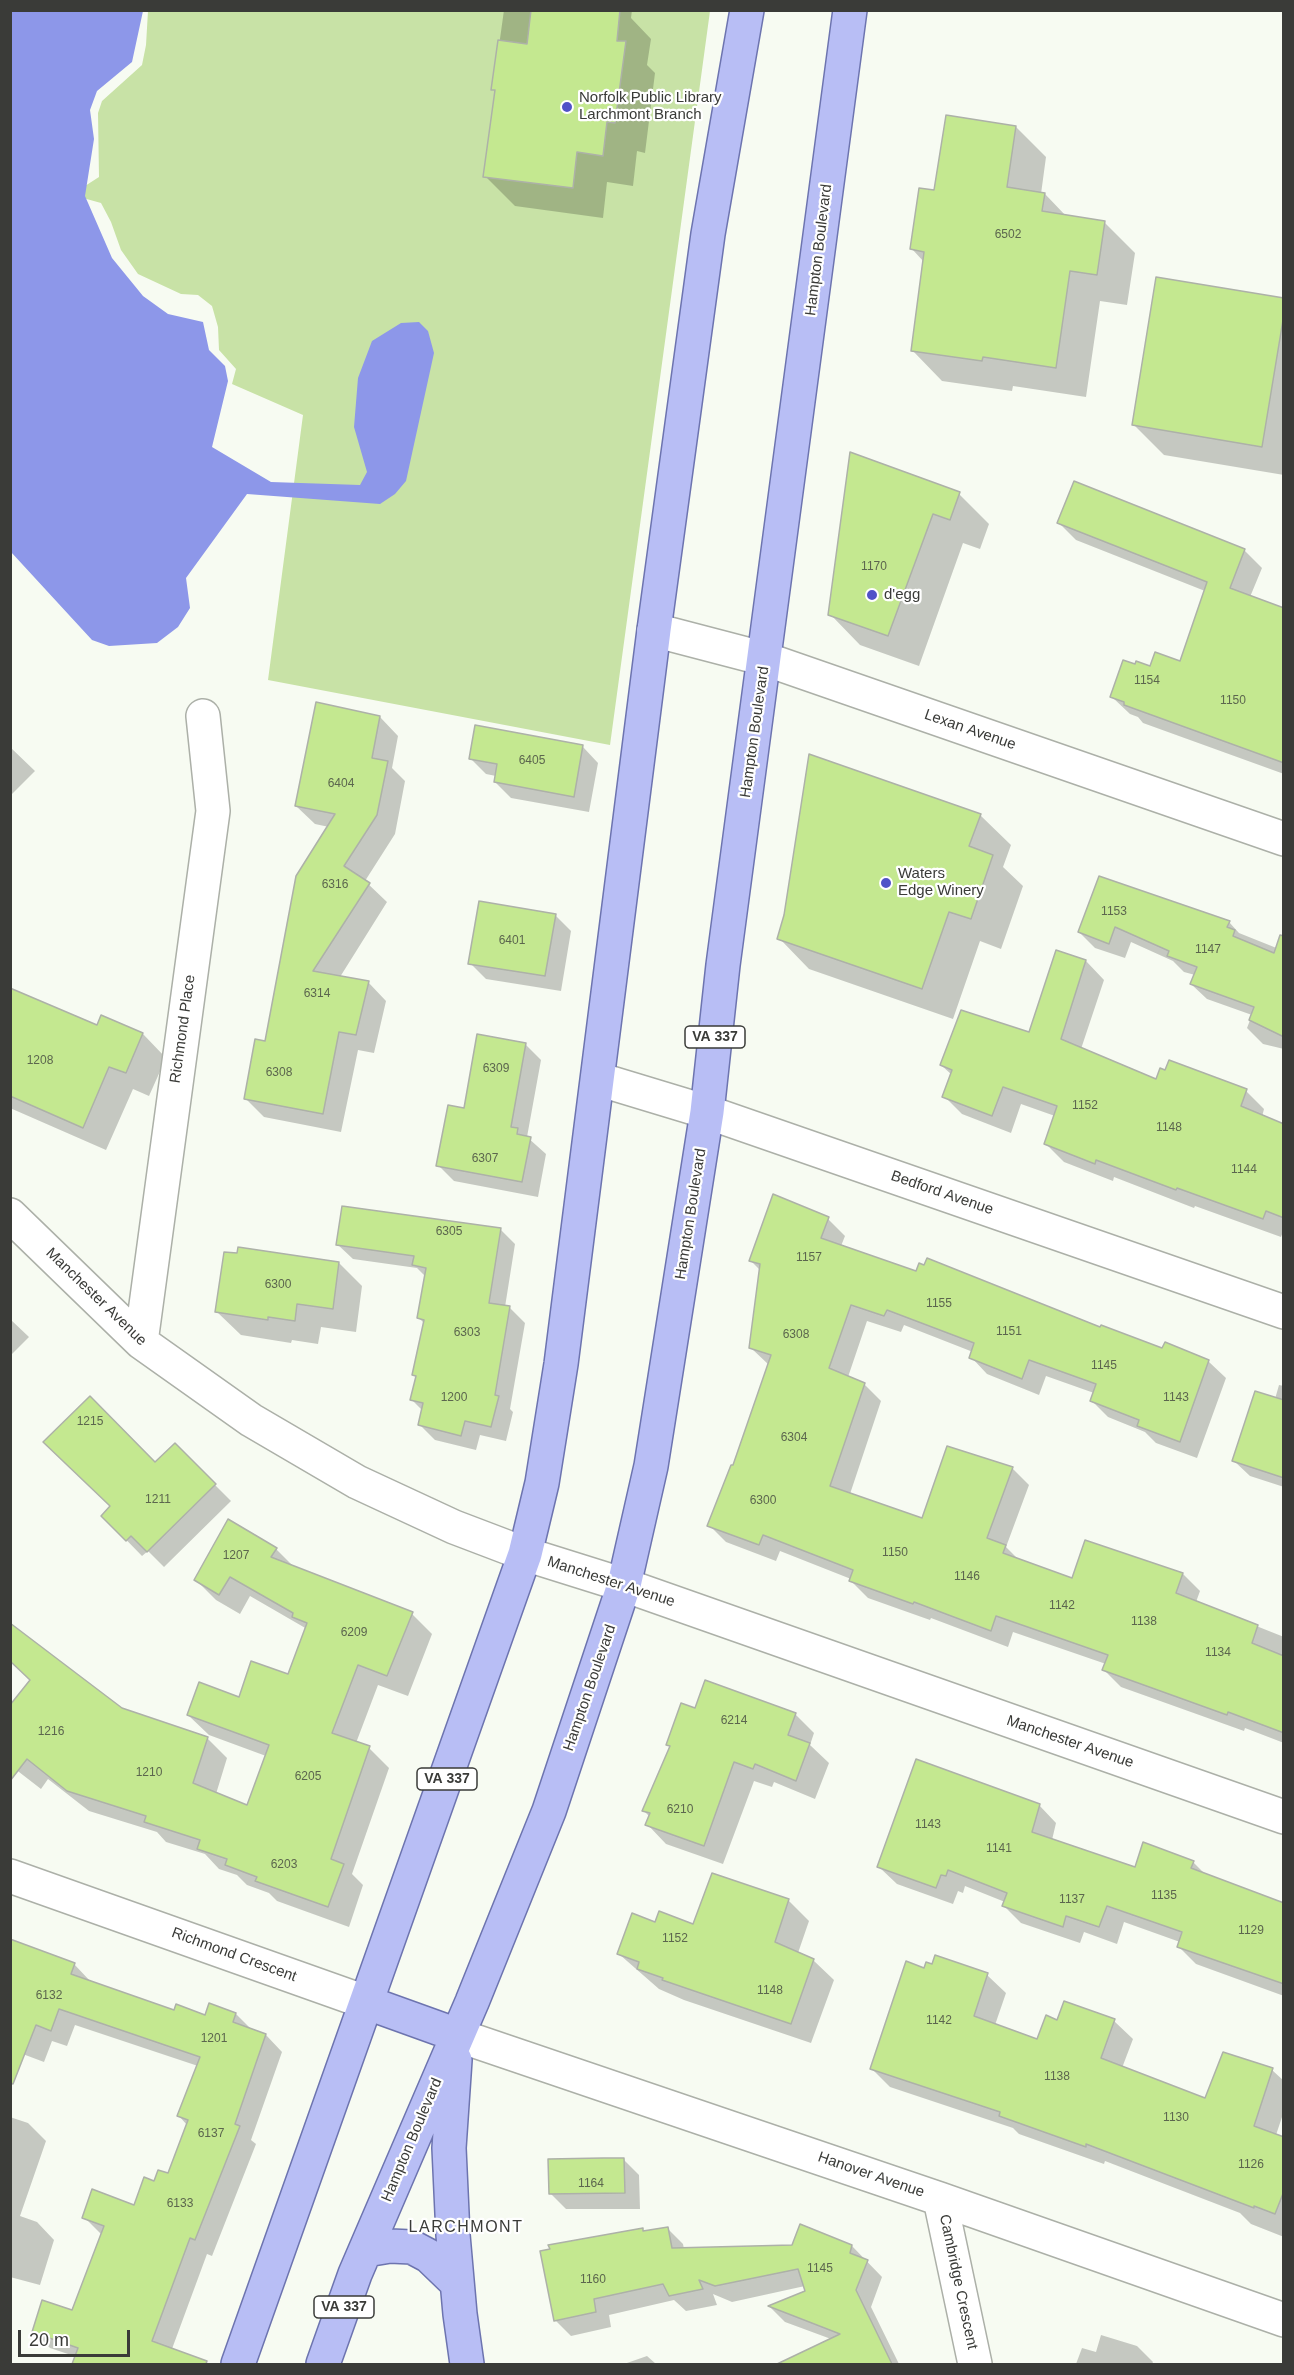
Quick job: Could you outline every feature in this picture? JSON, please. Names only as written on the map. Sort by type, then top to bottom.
[{"type":"main road","name":"VA 337","points":[[238,2364],[368,2003],[525,1554],[542,1483],[561,1364],[654,630],[708,234],[747,10]]},
{"type":"main road","name":"Hampton Boulevard","points":[[323,2364],[366,2250],[549,1811],[624,1585],[651,1466],[707,1112],[723,965],[850,10]]},
{"type":"main road","name":"Richmond Crescent","points":[[368,2003],[457,2035]]},
{"type":"main road","points":[[457,2035],[449,2148],[457,2283],[467,2364]]},
{"type":"main road","points":[[366,2250],[390,2246],[412,2247],[429,2256],[457,2283]]},
{"type":"street","name":"Lexan Avenue","points":[[654,630],[765,659],[1284,839]]},
{"type":"street","name":"Richmond Place","points":[[141,1342],[213,811],[203,716]]},
{"type":"street","name":"Bedford Avenue","points":[[598,1079],[707,1112],[1284,1312]]},
{"type":"street","name":"Manchester Avenue","points":[[10,1215],[141,1342],[251,1420],[357,1482],[454,1527],[525,1554],[624,1585],[1284,1817]]},
{"type":"street","name":"Richmond Crescent","points":[[10,1876],[368,2003]]},
{"type":"street","name":"Hanover Avenue","points":[[457,2035],[940,2199],[1284,2320]]},
{"type":"street","name":"Cambridge Crescent","points":[[940,2199],[975,2364]]},
{"type":"green space","points":[[148,11],[710,11],[610,745],[268,680],[303,415],[232,384],[236,369],[219,350],[218,327],[212,306],[198,295],[181,294],[138,274],[121,250],[101,203],[83,198],[85,186],[99,177],[98,113],[102,101],[142,65]]},
{"type":"water","points":[[11,10],[143,11],[132,62],[97,91],[90,110],[94,139],[85,196],[112,258],[143,296],[168,314],[203,322],[209,350],[225,366],[228,381],[212,447],[271,482],[360,485],[367,472],[354,427],[358,378],[372,341],[401,323],[419,322],[428,331],[434,353],[406,481],[395,494],[380,504],[247,494],[186,578],[190,608],[178,627],[157,643],[109,646],[92,640],[11,552]]},
{"type":"building","name":"Norfolk Public Library Larchmont Branch","points":[[531,10],[620,10],[617,41],[626,41],[615,123],[607,122],[603,156],[577,152],[573,188],[483,177],[495,90],[491,90],[498,40],[527,44]]},
{"type":"building","points":[[946,115],[1016,126],[1007,187],[1045,193],[1042,211],[1105,221],[1097,275],[1070,271],[1056,368],[983,357],[982,361],[911,351],[924,252],[910,249],[919,188],[934,190]]},
{"type":"building","points":[[1156,277],[1284,298],[1284,314],[1262,447],[1132,425]]},
{"type":"building","points":[[850,452],[960,492],[950,520],[933,514],[888,636],[828,615]]},
{"type":"building","points":[[1074,481],[1245,549],[1230,588],[1284,608],[1284,763],[1124,705],[1124,702],[1110,697],[1123,660],[1135,664],[1136,661],[1150,666],[1155,652],[1180,661],[1207,582],[1057,523]]},
{"type":"building","points":[[316,702],[380,716],[372,758],[388,761],[377,815],[344,866],[370,883],[313,971],[369,981],[356,1035],[339,1032],[323,1114],[244,1099],[255,1039],[265,1041],[296,876],[335,814],[295,806]]},
{"type":"building","points":[[475,725],[583,745],[574,797],[494,782],[497,764],[469,759]]},
{"type":"building","name":"Waters Edge Winery","points":[[809,754],[981,814],[969,846],[993,855],[971,919],[949,912],[922,989],[777,939],[784,915]]},
{"type":"building","points":[[1099,876],[1230,921],[1227,927],[1235,930],[1233,936],[1274,953],[1280,935],[1284,936],[1284,1037],[1249,1020],[1254,1007],[1190,984],[1197,967],[1167,956],[1169,951],[1115,927],[1109,944],[1078,932]]},
{"type":"building","points":[[479,901],[556,914],[545,976],[468,964]]},
{"type":"building","points":[[1056,950],[1086,960],[1061,1039],[1156,1079],[1160,1068],[1165,1070],[1169,1060],[1247,1089],[1241,1106],[1284,1124],[1284,1218],[1266,1211],[1263,1219],[1096,1160],[1095,1164],[1044,1144],[1057,1106],[1003,1087],[992,1116],[942,1097],[952,1070],[940,1065],[961,1010],[1029,1032]]},
{"type":"building","points":[[10,988],[97,1025],[101,1015],[143,1033],[126,1073],[109,1067],[83,1128],[10,1096]]},
{"type":"building","points":[[477,1034],[526,1043],[511,1127],[518,1128],[517,1134],[531,1137],[522,1182],[436,1166],[448,1105],[464,1108]]},
{"type":"building","points":[[773,1194],[829,1217],[821,1238],[916,1271],[919,1263],[924,1265],[927,1258],[1100,1327],[1101,1325],[1162,1348],[1165,1342],[1209,1360],[1180,1442],[1137,1426],[1139,1420],[1090,1401],[1096,1384],[1029,1360],[1022,1379],[969,1358],[974,1343],[887,1310],[884,1316],[851,1305],[829,1368],[865,1383],[830,1486],[922,1518],[947,1446],[1013,1467],[987,1538],[1006,1545],[1003,1553],[1072,1578],[1085,1540],[1183,1573],[1176,1593],[1258,1625],[1252,1643],[1284,1656],[1284,1733],[1102,1670],[1108,1655],[996,1616],[991,1631],[849,1581],[853,1570],[763,1535],[759,1545],[707,1526],[731,1465],[733,1465],[771,1355],[749,1348],[760,1264],[749,1261]]},
{"type":"building","points":[[342,1206],[501,1228],[489,1303],[510,1306],[495,1395],[499,1396],[491,1427],[465,1421],[461,1436],[418,1425],[423,1403],[410,1400],[416,1376],[412,1375],[424,1320],[417,1318],[426,1268],[412,1265],[414,1256],[336,1245]]},
{"type":"building","points":[[238,1247],[339,1262],[333,1309],[297,1304],[295,1321],[268,1317],[268,1320],[215,1312],[224,1252],[237,1253]]},
{"type":"building","points":[[1255,1391],[1284,1400],[1284,1478],[1232,1461]]},
{"type":"building","points":[[90,1396],[155,1462],[175,1443],[216,1484],[147,1552],[131,1536],[126,1541],[101,1516],[110,1506],[43,1442]]},
{"type":"building","points":[[228,1519],[277,1548],[271,1557],[413,1612],[387,1676],[358,1665],[332,1733],[370,1746],[331,1859],[344,1864],[328,1907],[255,1881],[257,1877],[225,1865],[227,1859],[197,1849],[200,1840],[144,1822],[146,1816],[67,1791],[27,1759],[10,1781],[10,1705],[30,1680],[10,1661],[10,1623],[122,1708],[208,1737],[193,1783],[247,1805],[269,1745],[187,1715],[199,1682],[239,1697],[251,1661],[288,1674],[307,1623],[292,1617],[293,1613],[230,1577],[219,1595],[194,1580]]},
{"type":"building","points":[[705,1680],[796,1713],[788,1735],[810,1743],[796,1781],[755,1764],[753,1769],[734,1762],[704,1846],[645,1825],[650,1813],[642,1811],[670,1746],[666,1745],[681,1703],[695,1708]]},
{"type":"building","points":[[916,1759],[1040,1804],[1032,1832],[1135,1867],[1143,1842],[1194,1861],[1191,1868],[1284,1903],[1284,1984],[1177,1947],[1182,1932],[1107,1906],[1099,1927],[1066,1916],[1063,1927],[1002,1906],[1007,1893],[948,1870],[946,1876],[941,1875],[936,1888],[877,1867]]},
{"type":"building","points":[[712,1873],[789,1899],[775,1942],[814,1959],[791,2024],[662,1980],[663,1978],[637,1969],[639,1962],[617,1954],[632,1913],[655,1922],[659,1911],[693,1924]]},
{"type":"building","points":[[10,1939],[75,1963],[71,1974],[174,2010],[176,2004],[205,2015],[209,2003],[236,2013],[233,2022],[266,2034],[235,2124],[240,2126],[195,2240],[190,2238],[152,2341],[207,2361],[206,2364],[72,2364],[78,2348],[32,2332],[42,2300],[72,2310],[104,2226],[82,2218],[92,2189],[134,2205],[144,2177],[154,2181],[158,2170],[168,2173],[188,2120],[177,2116],[200,2057],[59,2009],[51,2031],[36,2025],[13,2084],[10,2083]]},
{"type":"building","points":[[935,1955],[988,1973],[974,2016],[1037,2039],[1046,2015],[1057,2020],[1064,2001],[1115,2019],[1101,2058],[1205,2098],[1223,2052],[1273,2068],[1254,2126],[1284,2137],[1284,2191],[1275,2214],[1086,2144],[1086,2147],[999,2116],[1000,2112],[870,2069],[906,1961],[924,1968],[926,1962],[932,1964]]},
{"type":"building","points":[[624,2158],[625,2193],[549,2194],[548,2159]]},
{"type":"building","points":[[800,2224],[852,2245],[850,2253],[868,2260],[856,2290],[892,2364],[777,2364],[840,2334],[768,2306],[805,2291],[798,2269],[715,2286],[699,2280],[703,2289],[669,2296],[663,2284],[594,2299],[596,2312],[554,2321],[540,2251],[550,2249],[548,2245],[643,2228],[643,2231],[668,2227],[672,2248],[792,2245]]},
{"type":"place","name":"Norfolk Public Library Larchmont Branch","points":[[567,107]]},
{"type":"place","name":"d'egg","points":[[872,595]]},
{"type":"place","name":"Waters Edge Winery","points":[[886,883]]},
{"type":"district","name":"LARCHMONT","points":[[466,2228]]}]
